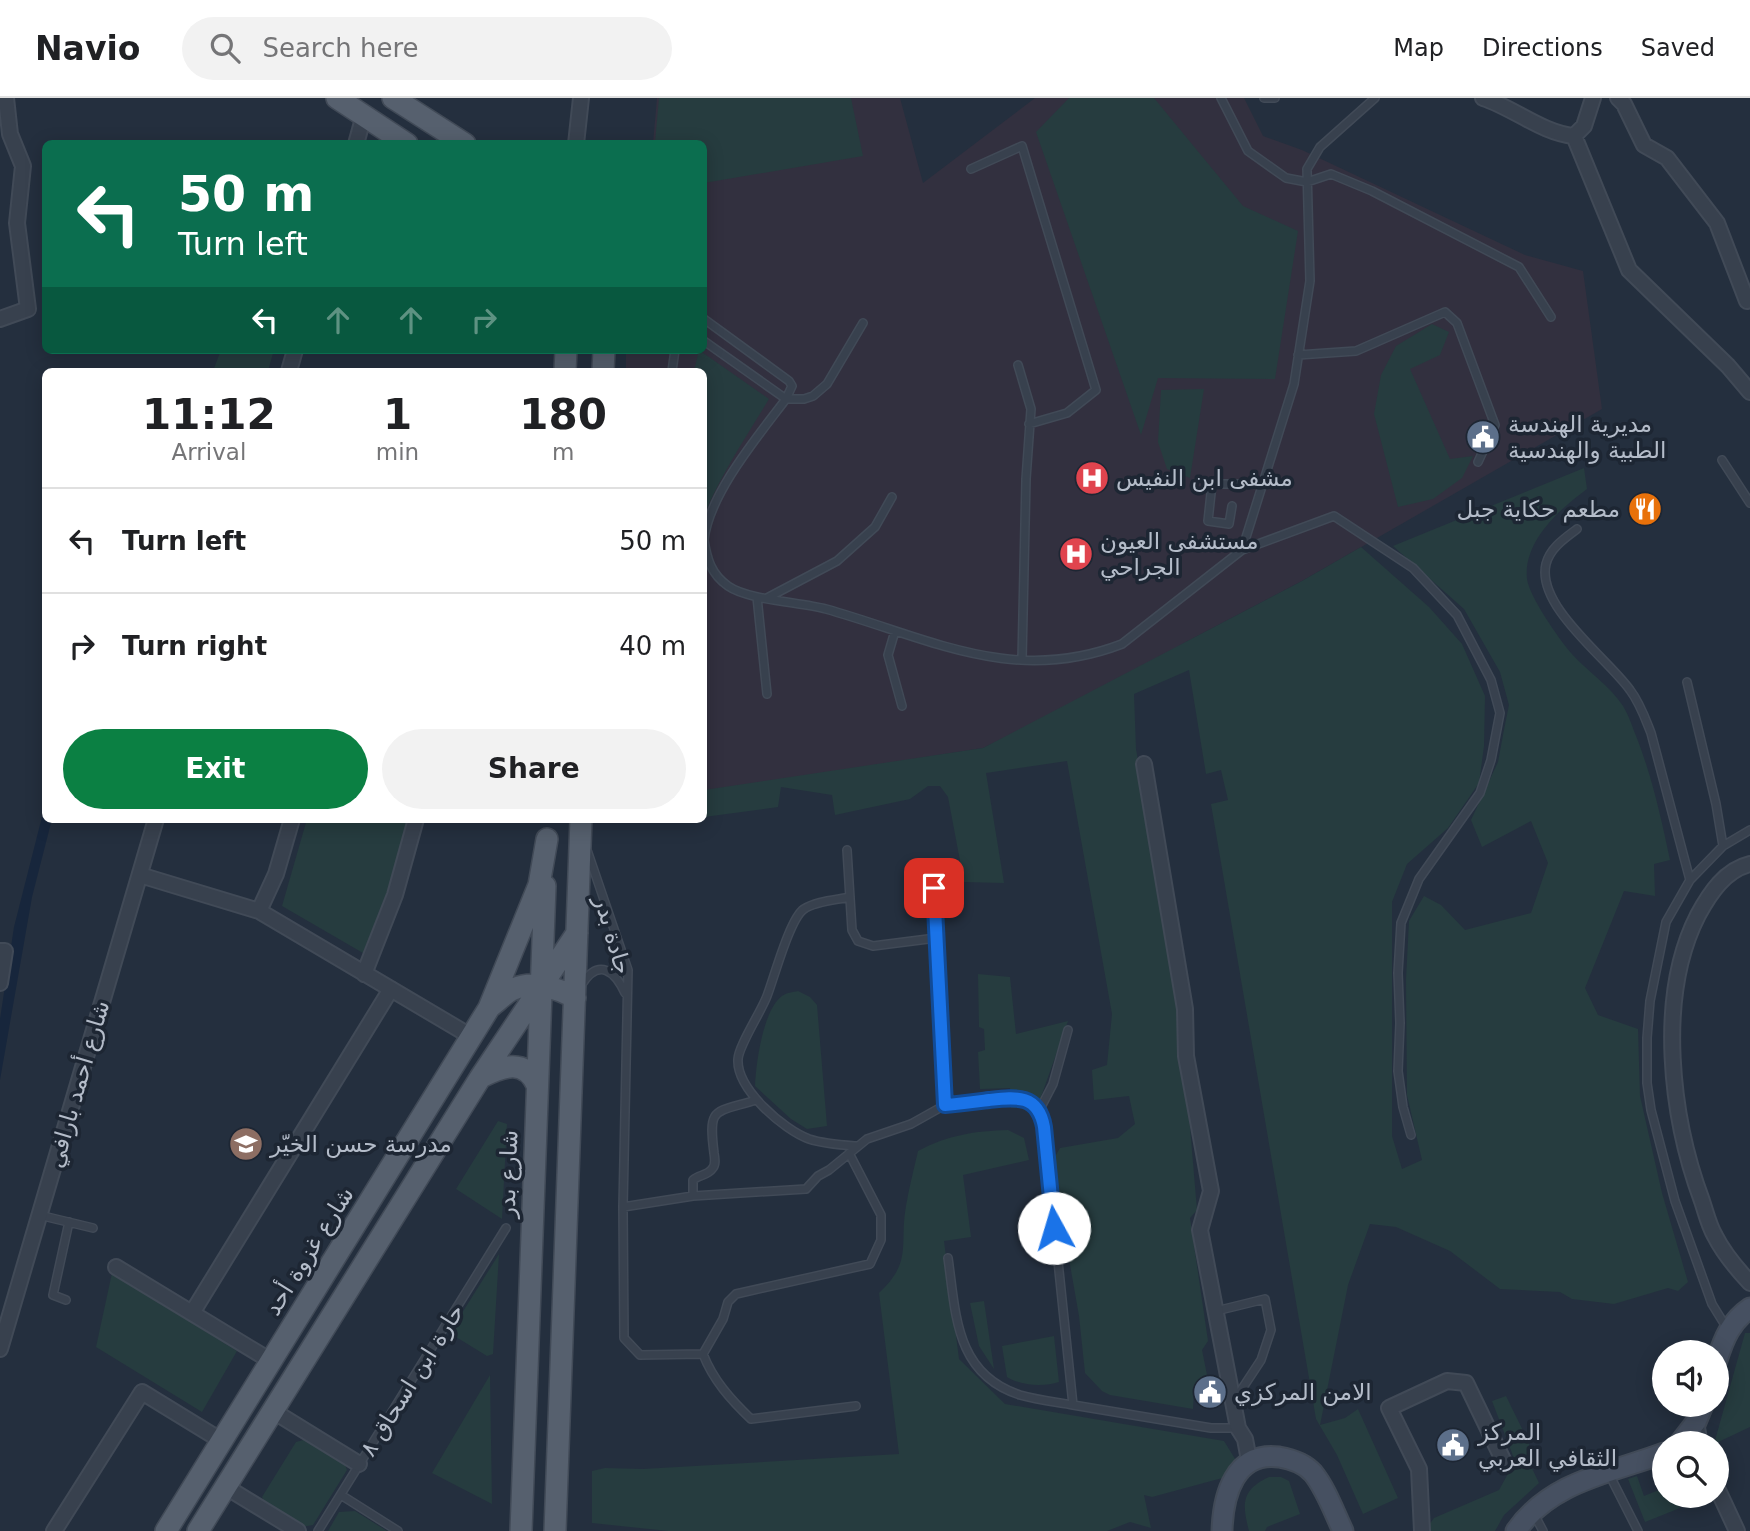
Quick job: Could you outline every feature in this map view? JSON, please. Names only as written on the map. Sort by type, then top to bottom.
[{"type":"main road","points":[[337,98],[401,140]]},
{"type":"main road","points":[[393,98],[459,140]]},
{"type":"main road","points":[[555,1531],[581,825]]},
{"type":"main road","name":"شارع بدر","points":[[521,1531],[547,829]]},
{"type":"main road","name":"شارع غزوة أحد","points":[[166,1531],[489,1008],[539,885],[547,829]]},
{"type":"main road","points":[[198,1531],[480,1078],[577,933]]},
{"type":"main road","points":[[489,1008],[514,988],[541,985],[575,998]]},
{"type":"main road","points":[[480,1078],[504,1067],[514,1066],[533,1075],[537,1085]]},
{"type":"street","points":[[0,319],[28,309],[17,223],[23,166],[10,134],[6,98]]},
{"type":"street","points":[[576,140],[581,98]]},
{"type":"street","points":[[1483,98],[1499,103],[1559,135],[1573,136],[1584,126],[1593,98]]},
{"type":"street","points":[[1618,98],[1625,104],[1644,145],[1668,158],[1717,223],[1748,301]]},
{"type":"street","points":[[357,140],[364,115]]},
{"type":"street","points":[[1573,136],[1629,270],[1728,366],[1750,392]]},
{"type":"street","points":[[1144,764],[1185,1009],[1186,1056],[1211,1191],[1200,1230],[1238,1428],[1245,1439],[1249,1461]]},
{"type":"street","name":"شارع أحمد بارافي","points":[[0,1349],[155,823]]},
{"type":"street","points":[[258,912],[276,874],[291,823]]},
{"type":"street","points":[[364,974],[395,895],[414,823]]},
{"type":"street","points":[[1750,864],[1724,878],[1707,899],[1687,936],[1676,988],[1672,1049],[1677,1112],[1690,1170],[1714,1235],[1735,1267],[1750,1283]]},
{"type":"street","points":[[140,875],[258,912],[472,1037]]},
{"type":"street","points":[[0,951],[5,951],[0,983]]},
{"type":"street","points":[[191,1313],[391,989]]},
{"type":"street","points":[[116,1267],[271,1362]]},
{"type":"street","points":[[1725,1340],[1738,1317],[1750,1308]]},
{"type":"street","points":[[1422,1531],[1419,1469],[1389,1409],[1447,1381],[1466,1383],[1505,1464]]},
{"type":"street","points":[[54,1531],[142,1392],[222,1441]]},
{"type":"street","points":[[273,1411],[359,1464]]},
{"type":"street","points":[[1222,1531],[1226,1495],[1241,1468],[1249,1461],[1276,1457],[1302,1465],[1312,1472],[1343,1531]]},
{"type":"street","points":[[1516,1531],[1532,1510],[1570,1486],[1652,1457]]},
{"type":"street","points":[[226,1487],[298,1531]]},
{"type":"street","points":[[1726,1508],[1737,1531]]},
{"type":"lane","points":[[1221,98],[1248,151],[1286,178],[1307,182],[1331,174],[1372,191],[1519,267],[1552,317]]},
{"type":"lane","points":[[1264,98],[1275,98]]},
{"type":"lane","points":[[1242,550],[1294,384],[1310,281],[1307,169],[1320,146],[1375,98]]},
{"type":"lane","points":[[971,169],[1022,146],[1096,390],[1067,413],[1030,424]]},
{"type":"lane","points":[[1298,355],[1356,351],[1445,313],[1457,323],[1495,425],[1478,462]]},
{"type":"lane","points":[[707,321],[793,386],[734,470],[707,521]]},
{"type":"lane","points":[[707,343],[786,398],[804,399],[813,396],[827,384],[863,323]]},
{"type":"lane","points":[[1018,365],[1031,409],[1026,479],[1023,660]]},
{"type":"lane","points":[[1722,460],[1750,503]]},
{"type":"lane","points":[[1232,506],[1229,524],[1208,521],[1212,484],[1262,484]]},
{"type":"lane","points":[[766,598],[837,561],[875,527],[892,497]]},
{"type":"lane","points":[[707,556],[718,578],[730,588],[757,597],[825,609],[963,653],[1023,660],[1074,658],[1100,653],[1122,644],[1242,550],[1334,516],[1413,568],[1457,615],[1491,680],[1500,713],[1487,777],[1471,808],[1419,879],[1401,923],[1398,1071],[1403,1107],[1411,1135]]},
{"type":"lane","points":[[1577,529],[1558,543],[1546,563],[1545,584],[1553,604],[1630,690],[1642,710],[1651,733],[1690,880]]},
{"type":"lane","points":[[757,597],[767,694]]},
{"type":"lane","points":[[895,631],[888,655],[902,706]]},
{"type":"lane","points":[[1688,682],[1723,846]]},
{"type":"lane","name":"جادة بدر","points":[[581,825],[628,970],[622,1207],[624,1338],[639,1355],[703,1354]]},
{"type":"lane","points":[[1728,1331],[1712,1304],[1675,1201],[1651,1110],[1647,1083],[1647,1038],[1650,1002],[1666,922],[1690,880],[1723,846],[1750,830]]},
{"type":"lane","points":[[847,850],[853,934],[863,944],[873,946],[936,938]]},
{"type":"lane","points":[[934,888],[945,1105]]},
{"type":"lane","points":[[850,897],[809,906],[801,911],[766,998],[738,1058],[743,1080],[756,1100],[790,1129],[808,1139],[857,1146]]},
{"type":"lane","points":[[575,998],[593,971],[601,969],[610,971],[619,979],[627,997]]},
{"type":"lane","points":[[1039,1111],[1052,1083],[1068,1030]]},
{"type":"lane","points":[[622,1207],[692,1196],[806,1189],[818,1176],[867,1139],[911,1124],[945,1105],[1015,1097],[1029,1101],[1039,1111],[1044,1127],[1073,1405]]},
{"type":"lane","points":[[692,1196],[694,1180],[711,1171],[715,1164],[711,1126],[714,1117],[721,1111],[756,1100]]},
{"type":"lane","points":[[849,1153],[881,1215],[881,1240],[870,1264],[736,1294],[728,1302],[723,1319],[703,1354],[710,1373],[751,1419],[856,1406]]},
{"type":"lane","points":[[40,1215],[93,1228]]},
{"type":"lane","points":[[66,1300],[53,1295],[69,1222]]},
{"type":"lane","name":"حارة ابن اسحاق ٨","points":[[318,1531],[506,1228]]},
{"type":"lane","points":[[948,1258],[960,1335],[969,1358],[991,1381],[1019,1395],[1212,1428],[1238,1428]]},
{"type":"lane","points":[[1216,1311],[1265,1299],[1271,1330],[1261,1360],[1233,1402]]},
{"type":"lane","points":[[1608,1471],[1638,1531]]},
{"type":"lane","points":[[341,1494],[398,1531]]},
{"type":"lane","points":[[1532,1510],[1543,1531]]},
{"type":"shaded area","name":"مشفى ابن النفيس","points":[[657,98],[900,98],[923,183],[1035,98],[1244,98],[1263,136],[1302,150],[1525,255],[1583,271],[1602,409],[1302,581],[1184,643],[1120,682],[983,748],[707,792],[707,368],[626,368],[626,354],[707,354],[707,140],[653,140]]},
{"type":"green space","points":[[659,98],[851,98],[863,156],[707,182],[707,140],[655,140]]},
{"type":"green space","points":[[1069,98],[1154,98],[1243,206],[1298,231],[1275,379],[1158,378],[1141,435],[1036,132]]},
{"type":"green space","points":[[1432,324],[1449,332],[1440,355],[1410,369],[1450,459],[1473,456],[1462,478],[1433,499],[1398,507],[1374,414],[1381,375],[1396,346]]},
{"type":"green space","points":[[219,354],[273,354],[269,368],[214,368]]},
{"type":"green space","points":[[698,354],[705,354],[769,399],[726,470],[707,508],[707,368],[695,368]]},
{"type":"green space","points":[[1204,389],[1190,478],[1167,469],[1158,442],[1161,390]]},
{"type":"green space","points":[[1584,468],[1587,489],[1555,516],[1537,539],[1527,565],[1527,579],[1552,628],[1577,659],[1612,692],[1625,709],[1646,762],[1663,827],[1670,860],[1654,864],[1655,896],[1624,891],[1585,988],[1598,1015],[1638,1029],[1640,1096],[1662,1193],[1688,1282],[1678,1291],[1668,1288],[1614,1304],[1572,1299],[1560,1292],[1500,1289],[1450,1251],[1396,1227],[1370,1224],[1348,1285],[1320,1425],[1345,1418],[1358,1409],[1398,1498],[1363,1514],[1337,1455],[1316,1419],[1211,804],[1228,800],[1221,770],[1206,774],[1189,670],[1134,694],[1136,749],[1179,996],[1197,1210],[1190,1218],[1208,1341],[1202,1350],[1209,1385],[1194,1390],[1193,1409],[1110,1395],[1102,1391],[1085,1373],[1079,1316],[1053,1168],[1060,1148],[1118,1138],[1135,1124],[1129,1096],[1094,1100],[1092,1070],[1107,1065],[1112,1014],[1067,761],[986,773],[1004,883],[964,882],[948,797],[940,786],[928,786],[910,799],[835,815],[832,795],[781,787],[778,807],[707,817],[707,790],[983,748],[1302,581],[1361,547],[1429,607],[1462,644],[1485,696],[1484,746],[1479,783],[1448,828],[1407,864],[1392,902],[1392,1136],[1402,1169],[1422,1160],[1407,1095],[1406,980],[1409,921],[1424,896],[1441,905],[1465,930],[1531,913],[1548,863],[1531,821],[1482,847],[1471,820],[1498,762],[1509,705],[1500,672],[1464,609],[1393,546]]},
{"type":"green space","points":[[306,823],[408,823],[394,877],[363,953],[282,906]]},
{"type":"green space","points":[[978,974],[1010,977],[1016,1034],[1068,1021],[1037,1108],[1011,1108],[1010,1088],[980,1089],[978,1052],[985,1050],[984,1029],[979,1027]]},
{"type":"green space","points":[[798,991],[810,997],[817,1005],[827,1126],[807,1129],[791,1119],[755,1086],[759,1051],[770,1013],[782,996]]},
{"type":"green space","points":[[498,1121],[507,1124],[502,1219],[456,1189]]},
{"type":"green space","points":[[1008,1130],[1024,1138],[1029,1160],[963,1175],[971,1237],[944,1241],[959,1359],[1005,1404],[1224,1441],[1237,1462],[1226,1477],[1152,1497],[1144,1495],[1151,1528],[1130,1522],[1107,1531],[668,1531],[592,1523],[592,1471],[605,1468],[643,1469],[899,1454],[879,1293],[890,1282],[901,1262],[906,1206],[918,1151],[962,1135]]},
{"type":"green space","points":[[499,1254],[493,1354],[487,1356],[456,1337],[452,1329]]},
{"type":"green space","points":[[112,1273],[237,1351],[202,1412],[96,1347]]},
{"type":"green space","points":[[984,1301],[994,1369],[979,1346],[970,1303]]},
{"type":"green space","points":[[1745,1333],[1750,1333],[1750,1427],[1729,1437],[1729,1431],[1718,1431],[1722,1417],[1729,1417],[1729,1390]]},
{"type":"green space","points":[[1054,1336],[1059,1382],[1033,1385],[1007,1377],[1002,1346]]},
{"type":"green space","points":[[490,1375],[492,1504],[432,1473]]},
{"type":"green space","points":[[1506,1396],[1529,1443],[1529,1462],[1539,1483],[1504,1515],[1495,1531],[1429,1531],[1429,1525],[1434,1518],[1499,1490],[1515,1461],[1492,1401]]},
{"type":"green space","points":[[307,1439],[344,1462],[347,1470],[313,1525],[301,1527],[265,1503],[262,1497],[296,1442]]},
{"type":"green space","points":[[1637,1476],[1644,1496],[1652,1493],[1652,1508],[1680,1508],[1645,1522],[1628,1479]]},
{"type":"green space","points":[[1269,1477],[1281,1477],[1289,1481],[1300,1514],[1267,1527],[1265,1531],[1249,1531],[1245,1513],[1246,1499],[1253,1487]]},
{"type":"green space","points":[[355,1511],[387,1531],[328,1531],[339,1512]]},
{"type":"water","points":[[42,817],[42,823],[51,823],[32,897],[0,1080],[0,1019],[14,927]]},
{"type":"place","name":"مديرية الهندسة الطبية والهندسية","points":[[1483,437]]},
{"type":"place","name":"مشفى ابن النفيس","points":[[1092,478]]},
{"type":"place","name":"مطعم حكاية جبل","points":[[1645,509]]},
{"type":"place","name":"مستشفى العيون الجراحي","points":[[1076,554]]},
{"type":"place","name":"مدرسة حسن الخيّر","points":[[246,1144]]},
{"type":"place","name":"الامن المركزي","points":[[1210,1392]]},
{"type":"place","name":"المركز الثقافي العربي","points":[[1453,1445]]},
{"type":"route","points":[[934,888],[945,1105],[1015,1097],[1029,1101],[1039,1111],[1044,1127],[1054,1228]]}]
